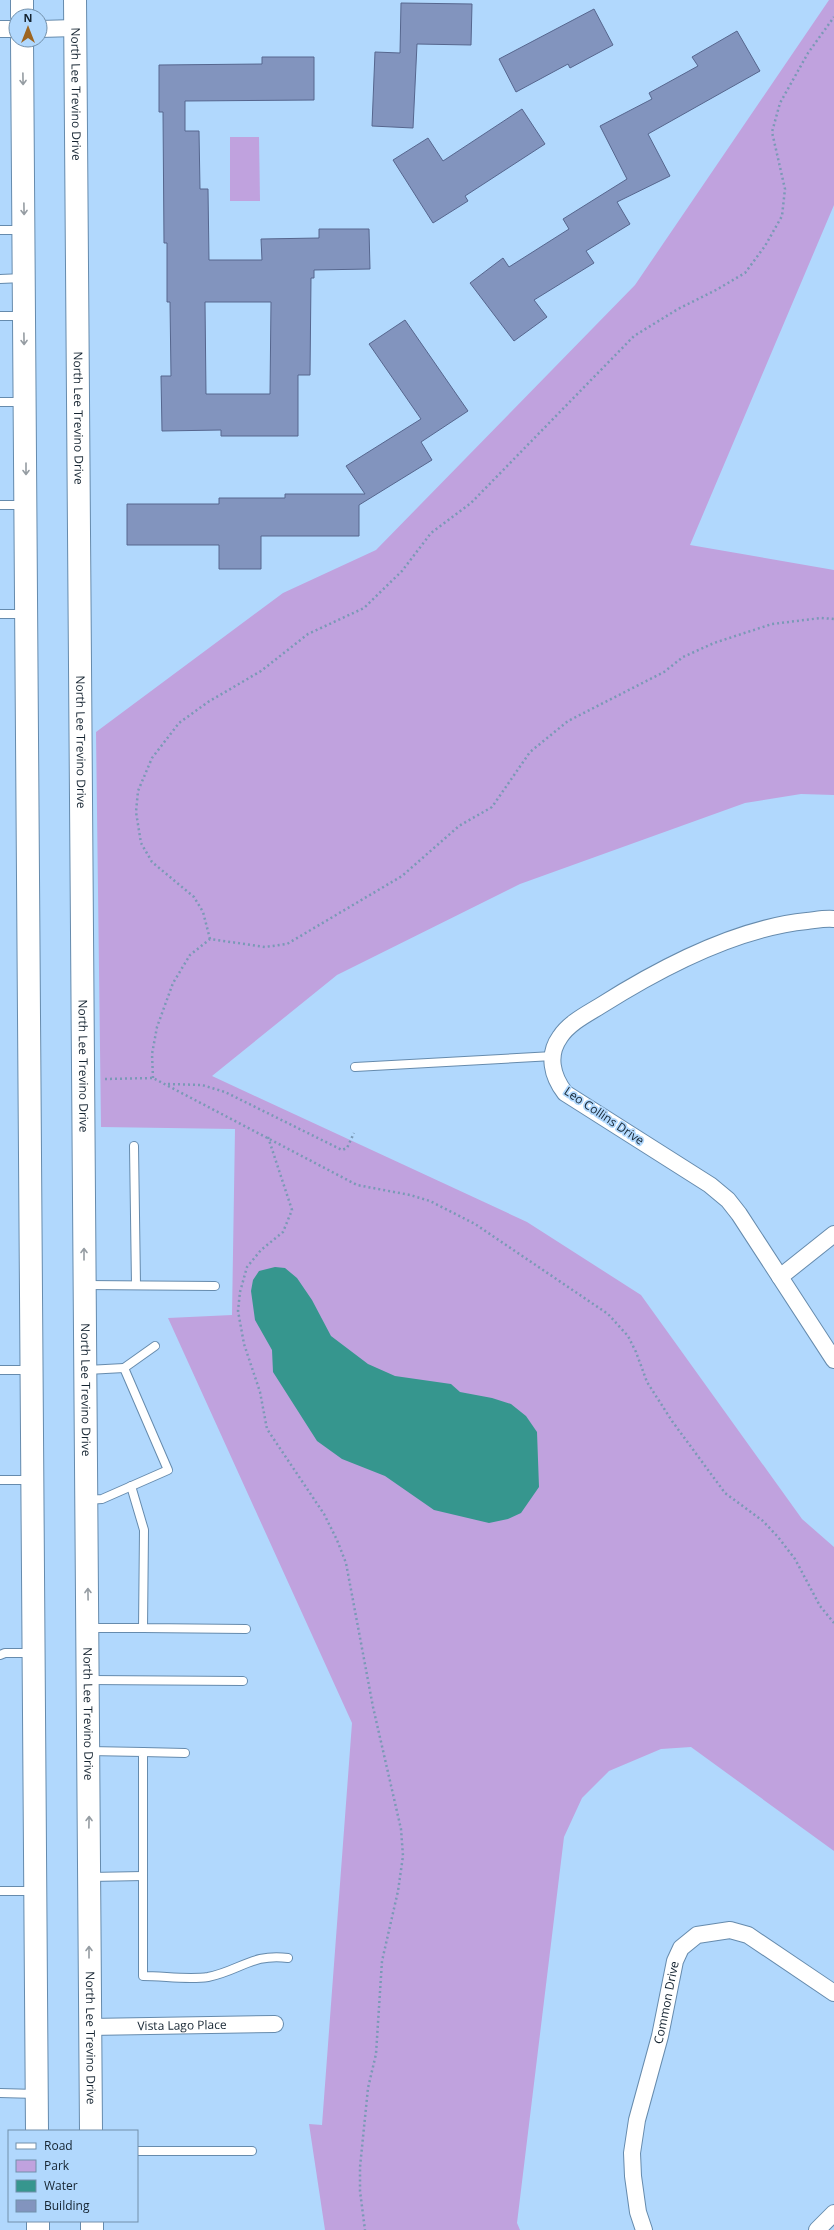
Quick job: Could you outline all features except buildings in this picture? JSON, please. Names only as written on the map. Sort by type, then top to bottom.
[{"type":"main road","name":"North Lee Trevino Drive","points":[[75,0],[91,2130]]},
{"type":"main road","points":[[22,48],[25,278],[24,316],[37,2130]]},
{"type":"street","points":[[48,29],[75,28]]},
{"type":"street","name":"Leo Collins Drive","points":[[834,919],[784,923],[730,940],[690,957],[619,994],[574,1022],[560,1036],[552,1056],[555,1077],[565,1092],[710,1185],[728,1200],[834,1360]]},
{"type":"street","points":[[780,1277],[834,1234]]},
{"type":"street","name":"Common Drive","points":[[644,2230],[638,2212],[633,2176],[632,2153],[637,2120],[660,2036],[675,1961],[681,1948],[697,1935],[730,1930],[748,1935],[834,1993]]},
{"type":"street","name":"Vista Lago Place","points":[[90,2027],[275,2024]]},
{"type":"street","points":[[817,2230],[834,2213]]},
{"type":"lane","points":[[0,230],[24,230]]},
{"type":"lane","points":[[0,279],[25,278]]},
{"type":"lane","points":[[0,316],[24,316]]},
{"type":"lane","points":[[0,402],[25,402]]},
{"type":"lane","points":[[0,506],[26,505]]},
{"type":"lane","points":[[0,614],[27,614]]},
{"type":"lane","points":[[355,1067],[552,1056]]},
{"type":"lane","points":[[134,1146],[136,1285]]},
{"type":"lane","points":[[85,1285],[215,1286]]},
{"type":"lane","points":[[85,1370],[124,1368],[155,1346]]},
{"type":"lane","points":[[86,1500],[102,1499],[168,1470],[124,1368]]},
{"type":"lane","points":[[0,1370],[32,1370]]},
{"type":"lane","points":[[0,1480],[33,1480]]},
{"type":"lane","points":[[131,1486],[144,1530],[143,1628]]},
{"type":"lane","points":[[88,1628],[246,1629]]},
{"type":"lane","points":[[0,1655],[5,1652],[34,1653]]},
{"type":"lane","points":[[88,1680],[243,1681]]},
{"type":"lane","points":[[88,1751],[186,1753]]},
{"type":"lane","points":[[143,1752],[143,1976],[208,1977],[249,1961],[272,1956],[288,1958]]},
{"type":"lane","points":[[88,1877],[143,1876]]},
{"type":"lane","points":[[0,1891],[35,1891]]},
{"type":"lane","points":[[0,2094],[37,2094]]},
{"type":"lane","points":[[138,2150],[252,2151]]},
{"type":"path","points":[[210,939],[203,912],[194,897],[152,862],[141,843],[136,812],[138,791],[152,758],[179,723],[208,702],[261,671],[308,634],[364,608],[402,571],[431,533],[471,503],[634,336],[678,309],[716,290],[745,273],[765,246],[782,216],[785,189],[772,132],[780,103],[808,53],[834,17]]},
{"type":"path","points":[[153,1078],[152,1054],[157,1027],[173,983],[190,955],[210,939],[265,947],[287,944],[402,876],[459,826],[492,807],[530,752],[568,721],[664,672],[683,657],[714,643],[772,624],[821,618],[834,619]]},
{"type":"path","points":[[105,1079],[153,1078],[357,1185],[410,1195],[430,1201],[475,1224],[608,1314],[628,1336],[636,1352],[647,1382],[721,1487],[738,1503],[763,1521],[778,1537],[795,1559],[820,1606],[834,1623]]},
{"type":"path","points":[[167,1084],[202,1085],[226,1092],[342,1150],[347,1148],[354,1132]]},
{"type":"path","points":[[268,1137],[292,1210],[283,1232],[261,1250],[247,1267],[240,1292],[238,1311],[244,1344],[260,1392],[267,1429],[324,1514],[337,1540],[346,1563],[373,1707],[401,1829],[403,1856],[398,1891],[382,1961],[376,2054],[368,2088],[360,2167],[360,2191],[365,2230]]},
{"type":"green space","points":[[829,0],[834,0],[834,205],[690,545],[834,570],[834,795],[801,794],[745,803],[520,884],[337,975],[212,1076],[527,1222],[641,1295],[802,1519],[834,1547],[834,1851],[691,1747],[661,1749],[609,1771],[582,1798],[564,1837],[517,2223],[520,2230],[325,2230],[309,2124],[322,2125],[352,1723],[168,1318],[232,1315],[235,1129],[101,1127],[96,732],[283,593],[376,550],[635,285]]},
{"type":"green space","points":[[230,137],[259,137],[260,201],[230,201]]},
{"type":"water","points":[[275,1267],[285,1268],[297,1278],[312,1300],[331,1336],[368,1364],[395,1376],[451,1384],[460,1392],[492,1398],[511,1404],[526,1416],[537,1432],[539,1487],[521,1513],[508,1519],[489,1523],[434,1510],[385,1476],[342,1459],[317,1441],[273,1372],[272,1350],[255,1320],[251,1291],[253,1280],[259,1271]]}]
